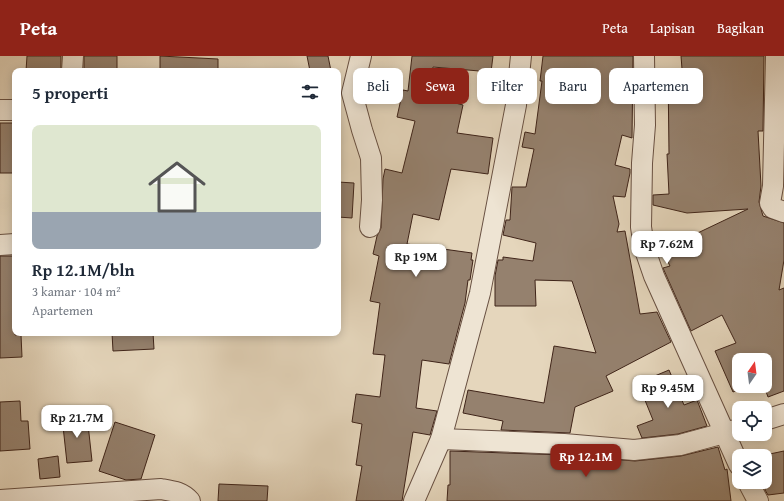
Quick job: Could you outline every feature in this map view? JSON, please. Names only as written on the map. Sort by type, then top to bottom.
[{"type":"street","points":[[72,68],[73,56]]},
{"type":"street","points":[[361,56],[352,93],[362,130],[372,158],[372,200],[370,227]]},
{"type":"street","points":[[414,501],[441,439],[480,293],[516,105],[521,56]]},
{"type":"street","points":[[441,439],[564,444],[634,450],[680,445],[732,431],[654,276],[644,247],[640,209],[646,125],[644,56]]},
{"type":"street","points":[[776,56],[773,186],[770,203],[773,208],[784,212]]},
{"type":"street","points":[[0,110],[12,110]]},
{"type":"street","points":[[0,245],[12,244]]},
{"type":"street","points":[[772,418],[784,414]]},
{"type":"street","points":[[0,500],[161,489],[175,491],[184,495],[190,501]]},
{"type":"street","points":[[752,489],[758,501]]},
{"type":"building","points":[[27,56],[61,56],[61,68],[26,68]]},
{"type":"building","points":[[84,56],[117,56],[117,68],[84,68]]},
{"type":"building","points":[[160,56],[218,59],[218,68],[160,68]]},
{"type":"building","points":[[307,56],[328,56],[330,68],[309,68]]},
{"type":"building","points":[[412,56],[493,56],[492,68],[477,68],[477,71],[469,70],[469,68],[411,68],[411,104],[463,105],[457,133],[493,138],[488,174],[451,169],[439,220],[413,214],[407,244],[472,253],[471,260],[473,260],[470,280],[468,280],[465,303],[449,364],[422,360],[416,408],[437,411],[430,435],[413,432],[402,501],[356,501],[362,466],[356,465],[362,424],[352,422],[356,394],[380,397],[385,355],[373,354],[380,303],[370,301],[379,256],[373,254],[377,236],[381,228],[383,179],[385,169],[402,173],[415,121],[397,117],[400,104],[403,104],[403,90],[408,91]]},
{"type":"building","points":[[543,56],[633,56],[633,68],[609,68],[609,104],[632,104],[632,138],[622,135],[615,165],[630,169],[625,197],[613,196],[619,224],[617,232],[625,231],[640,314],[657,312],[671,342],[606,376],[613,391],[575,407],[570,433],[501,430],[503,421],[463,413],[468,390],[544,403],[554,346],[596,353],[572,281],[535,280],[536,306],[495,306],[495,276],[498,260],[503,260],[503,257],[533,261],[536,243],[503,235],[506,220],[510,220],[512,187],[526,187],[534,149],[522,147],[525,132],[535,134],[542,81],[540,81]]},
{"type":"building","points":[[681,56],[764,56],[763,131],[758,131],[761,186],[759,202],[763,216],[784,223],[784,260],[779,290],[784,288],[784,391],[768,397],[767,393],[772,393],[772,353],[732,353],[732,390],[715,351],[736,343],[722,315],[691,331],[663,268],[670,266],[662,250],[748,209],[687,213],[653,205],[653,195],[669,194],[667,154],[669,154],[668,104],[703,104],[703,68],[682,68]]},
{"type":"building","points":[[0,123],[12,123],[12,173],[0,173]]},
{"type":"building","points":[[341,182],[354,183],[352,218],[341,217]]},
{"type":"building","points":[[0,256],[12,256],[12,336],[21,336],[22,357],[0,358]]},
{"type":"building","points":[[112,336],[153,336],[154,349],[113,351]]},
{"type":"building","points":[[669,370],[684,405],[697,400],[707,426],[678,434],[642,438],[637,426],[653,420],[638,383]]},
{"type":"building","points":[[20,401],[21,421],[28,421],[30,449],[0,451],[0,402]]},
{"type":"building","points":[[87,415],[92,461],[67,463],[62,417]]},
{"type":"building","points":[[115,422],[155,435],[141,479],[126,480],[99,471]]},
{"type":"building","points":[[718,447],[725,470],[727,469],[731,501],[447,501],[448,485],[450,485],[450,451],[563,455],[635,461],[681,456]]},
{"type":"building","points":[[784,451],[784,493],[768,495],[765,489],[772,489],[772,454]]},
{"type":"building","points":[[58,456],[60,477],[40,479],[38,459]]},
{"type":"building","points":[[219,484],[268,486],[267,501],[218,501]]}]
